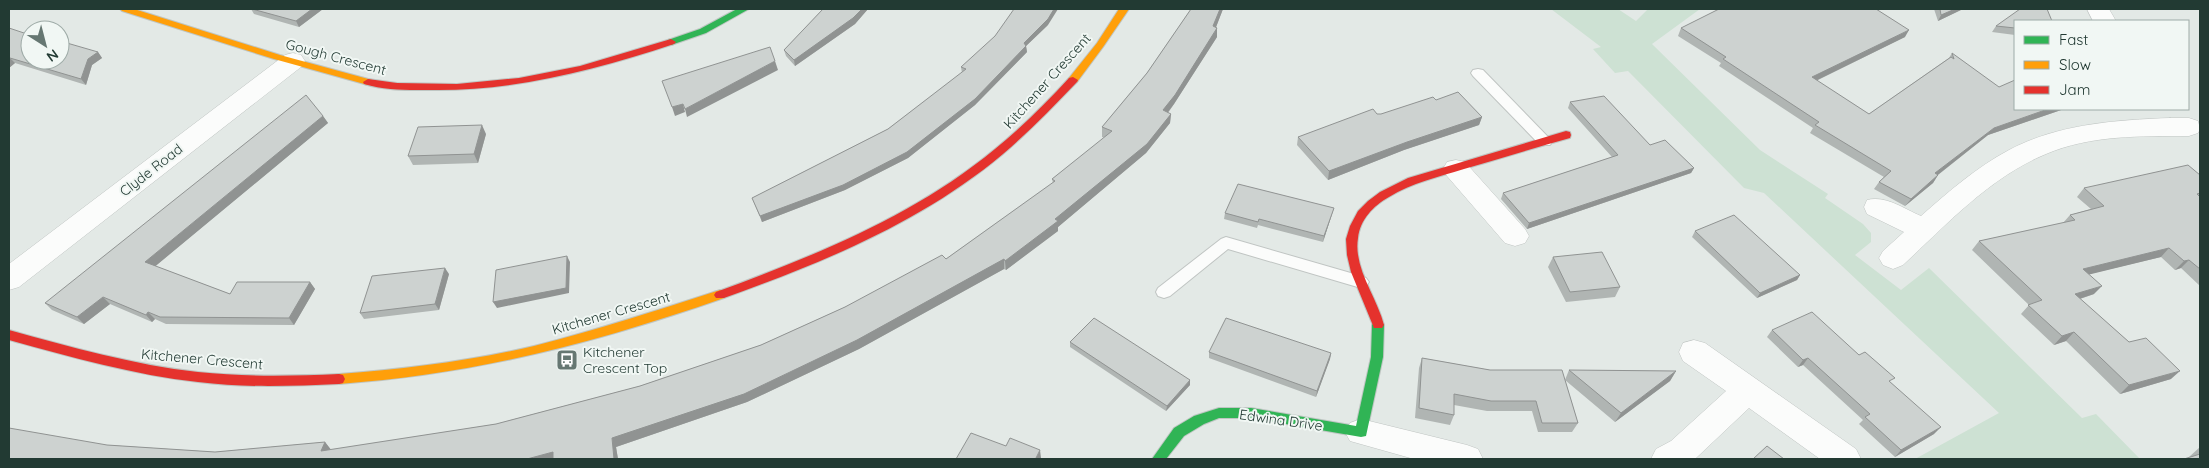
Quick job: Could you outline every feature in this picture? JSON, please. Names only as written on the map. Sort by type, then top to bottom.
[{"type":"street","name":"Gough Crescent","points":[[125,9],[381,86],[456,88],[531,81],[621,59],[703,30],[744,9]]},
{"type":"street","name":"Kitchener Crescent","points":[[9,334],[131,367],[224,379],[282,380],[355,378],[454,367],[541,349],[629,324],[721,296],[848,245],[906,215],[967,176],[1010,144],[1050,105],[1090,59],[1110,33],[1124,9]]},
{"type":"street","name":"Clyde Road","points":[[9,280],[293,61]]},
{"type":"street","points":[[1893,258],[2003,165],[2038,147],[2102,132],[2187,124]]},
{"type":"street","points":[[1361,432],[1375,370],[1378,339],[1377,317],[1353,259],[1351,240],[1356,222],[1366,208],[1384,194],[1410,183],[1566,135]]},
{"type":"street","points":[[1456,168],[1515,236]]},
{"type":"street","points":[[1877,207],[1924,230]]},
{"type":"street","points":[[1694,352],[1845,459]]},
{"type":"street","points":[[1667,459],[1682,451],[1747,390]]},
{"type":"street","name":"Edwina Drive","points":[[1158,459],[1179,432],[1198,420],[1218,413],[1251,413],[1361,432],[1467,459]]},
{"type":"lane","points":[[1478,73],[1545,142]]},
{"type":"lane","points":[[1164,292],[1226,244],[1361,282]]},
{"type":"green space","points":[[1551,9],[1618,9],[1636,21],[1648,9],[1700,9],[1652,44],[1760,150],[1828,194],[1825,198],[1863,224],[1871,233],[1871,242],[1855,255],[1901,290],[1929,268],[2082,418],[2096,414],[2140,459],[1915,459],[1999,413],[1764,193],[1744,188],[1628,71],[1615,73],[1593,49],[1601,47]]},
{"type":"building","points":[[252,9],[312,9],[296,21]]},
{"type":"building","points":[[823,9],[862,9],[853,18],[794,60],[784,50]]},
{"type":"building","points":[[1014,9],[1054,9],[1048,19],[1024,43],[1026,46],[975,99],[907,152],[843,185],[760,216],[752,198],[888,129],[966,69],[961,67],[995,36]]},
{"type":"building","points":[[1191,9],[1220,9],[1213,26],[1217,28],[1175,95],[1163,110],[1171,114],[1147,144],[1055,219],[1058,221],[1005,261],[1004,259],[857,340],[744,394],[612,438],[614,459],[553,459],[553,452],[527,459],[9,459],[9,428],[107,445],[215,452],[325,442],[321,451],[496,424],[640,386],[761,345],[845,307],[942,255],[946,259],[1055,181],[1052,179],[1112,131],[1102,127],[1147,73]]},
{"type":"building","points":[[1719,9],[1876,9],[1909,30],[1812,77],[1869,114],[1951,57],[1954,59],[1952,53],[1999,87],[2014,80],[2014,110],[2045,110],[1994,128],[1935,173],[1938,175],[1911,199],[1879,182],[1891,171],[1815,125],[1819,122],[1723,59],[1726,57],[1681,28]]},
{"type":"building","points":[[1940,9],[1955,9],[1941,15]]},
{"type":"building","points":[[2020,9],[2047,9],[2052,20],[2014,20],[2014,28],[1996,26]]},
{"type":"building","points":[[9,28],[20,32],[20,61],[9,58]]},
{"type":"building","points":[[70,44],[98,52],[88,59],[81,79],[50,70],[70,70]]},
{"type":"building","points":[[770,47],[775,61],[685,109],[683,104],[672,107],[662,81]]},
{"type":"building","points":[[1458,92],[1482,117],[1329,171],[1298,137],[1373,109],[1377,114],[1381,114],[1433,97],[1436,100]]},
{"type":"building","points":[[306,95],[323,116],[145,262],[230,294],[237,282],[310,282],[289,318],[160,317],[148,312],[146,315],[103,297],[77,317],[45,303]]},
{"type":"building","points":[[1604,96],[1650,145],[1665,140],[1694,168],[1529,223],[1503,193],[1618,155],[1570,102]]},
{"type":"building","points":[[482,125],[474,154],[408,156],[418,127]]},
{"type":"building","points":[[2188,165],[2200,175],[2200,193],[2197,194],[2200,197],[2200,269],[2189,260],[2184,261],[2169,248],[2083,269],[2102,286],[2075,294],[2129,342],[2146,338],[2180,371],[2129,385],[2074,332],[2062,336],[2028,305],[2042,300],[1979,241],[2075,220],[2070,215],[2104,206],[2084,188]]},
{"type":"building","points":[[1238,184],[1334,208],[1324,236],[1259,219],[1258,222],[1225,213]]},
{"type":"building","points":[[1734,215],[1800,275],[1760,293],[1695,231]]},
{"type":"building","points":[[1602,252],[1620,287],[1570,292],[1553,257]]},
{"type":"building","points":[[567,256],[566,288],[493,302],[496,270]]},
{"type":"building","points":[[445,268],[435,304],[360,313],[372,276]]},
{"type":"building","points":[[1812,312],[1859,355],[1865,352],[1895,378],[1889,381],[1941,427],[1901,450],[1865,417],[1870,414],[1808,358],[1803,360],[1772,330]]},
{"type":"building","points":[[1094,318],[1190,380],[1167,406],[1070,342]]},
{"type":"building","points":[[1226,318],[1331,353],[1317,391],[1209,352]]},
{"type":"building","points":[[1422,358],[1490,370],[1562,370],[1578,423],[1542,423],[1536,401],[1491,401],[1454,394],[1454,415],[1419,408]]},
{"type":"building","points":[[1569,370],[1676,371],[1621,413]]},
{"type":"building","points":[[971,433],[1006,446],[1010,438],[1040,450],[1036,458],[1040,459],[956,459]]},
{"type":"building","points":[[1767,446],[1784,459],[1753,459]]},
{"type":"building","points":[[2200,454],[2200,459],[2184,459]]},
{"type":"traffic: fast","points":[[671,42],[703,31],[744,9]]},
{"type":"traffic: fast","points":[[1158,459],[1179,432],[1199,420],[1219,413],[1251,413],[1361,432],[1377,357],[1378,325]]},
{"type":"traffic: slow","points":[[125,9],[277,57],[368,82]]},
{"type":"traffic: slow","points":[[1073,80],[1100,45],[1124,9]]},
{"type":"traffic: slow","points":[[339,379],[436,369],[532,351],[580,339],[720,295]]},
{"type":"traffic: jam","points":[[368,82],[397,87],[489,85],[550,76],[580,69],[671,42]]},
{"type":"traffic: jam","points":[[720,295],[818,257],[911,211],[956,183],[998,152],[1037,118],[1073,80]]},
{"type":"traffic: jam","points":[[1378,325],[1352,255],[1352,239],[1355,226],[1362,214],[1383,195],[1412,181],[1566,135]]},
{"type":"traffic: jam","points":[[9,335],[79,354],[174,374],[233,380],[339,379]]},
{"type":"place","name":"Kitchener Crescent Top","points":[[567,360]]}]
